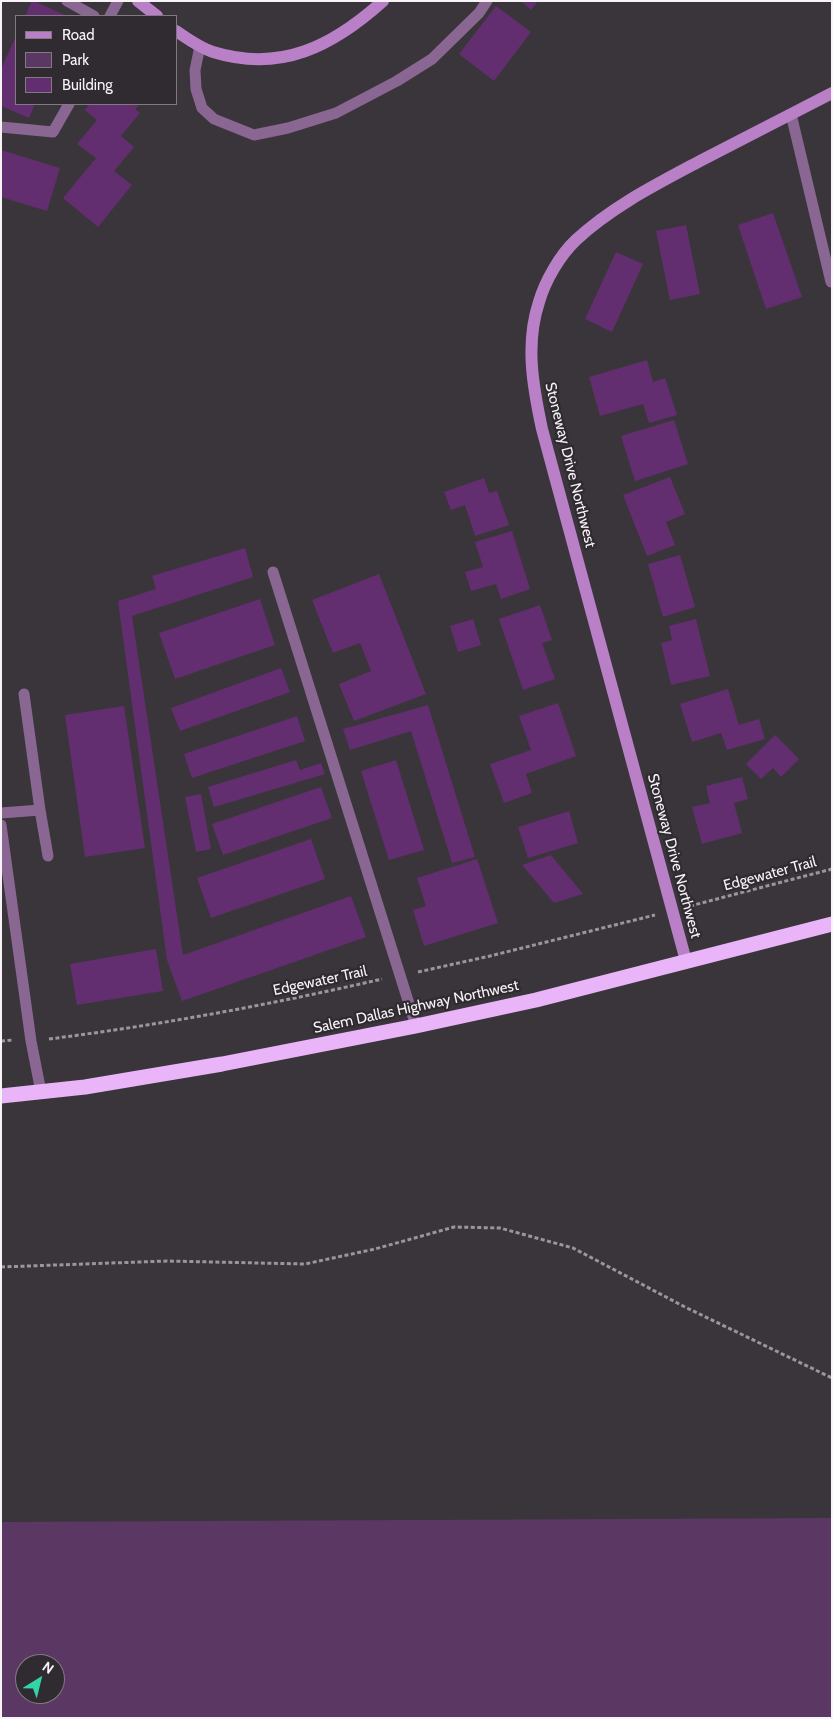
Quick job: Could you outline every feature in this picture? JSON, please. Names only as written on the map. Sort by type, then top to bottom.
[{"type":"highway","name":"Salem Dallas Highway Northwest","points":[[1,1096],[85,1087],[222,1064],[416,1026],[536,1000],[832,924]]},
{"type":"street","points":[[138,1],[155,15]]},
{"type":"street","points":[[178,32],[212,52],[248,60],[278,59],[305,51],[330,40],[371,6],[383,1]]},
{"type":"street","name":"Stoneway Drive Northwest","points":[[686,961],[542,429],[532,384],[530,351],[534,320],[551,273],[575,241],[618,207],[662,181],[832,93]]},
{"type":"lane","points":[[67,1],[92,15]]},
{"type":"lane","points":[[111,15],[118,1]]},
{"type":"lane","points":[[200,46],[195,70],[196,89],[202,108],[214,119],[254,135],[288,128],[336,113],[397,81],[432,60],[479,13],[487,1]]},
{"type":"lane","points":[[1,127],[53,132],[68,105]]},
{"type":"lane","points":[[791,114],[831,282]]},
{"type":"lane","points":[[272,572],[416,1026]]},
{"type":"lane","points":[[24,694],[48,856]]},
{"type":"lane","points":[[1,813],[40,810]]},
{"type":"lane","points":[[1,825],[31,1041],[41,1092]]},
{"type":"path","name":"Edgewater Trail","points":[[714,900],[832,869]]},
{"type":"path","name":"Edgewater Trail","points":[[1,1041],[31,1041],[123,1028],[310,996],[490,956],[640,918]]},
{"type":"path","points":[[1,1266],[167,1261],[305,1264],[376,1248],[454,1227],[500,1228],[573,1248],[685,1307],[832,1378]]},
{"type":"green space","points":[[832,1518],[832,1718],[1,1718],[1,1522]]},
{"type":"building","points":[[32,1],[34,1],[65,15],[25,15]]},
{"type":"building","points":[[521,1],[538,1],[531,10]]},
{"type":"building","points":[[496,6],[531,32],[494,81],[459,54]]},
{"type":"building","points":[[15,38],[15,105],[35,105],[29,118],[1,106],[1,69]]},
{"type":"building","points":[[89,105],[139,105],[135,109],[140,113],[121,136],[134,147],[114,171],[132,185],[98,227],[63,198],[96,158],[77,144],[97,120],[85,110]]},
{"type":"building","points":[[1,150],[60,168],[47,211],[1,197]]},
{"type":"building","points":[[773,213],[802,297],[766,309],[738,225]]},
{"type":"building","points":[[686,225],[700,294],[670,300],[656,231]]},
{"type":"building","points":[[616,252],[643,264],[612,332],[585,319]]},
{"type":"building","points":[[647,360],[653,382],[665,378],[677,415],[649,423],[643,404],[600,416],[589,377]]},
{"type":"building","points":[[674,420],[688,464],[635,481],[621,436]]},
{"type":"building","points":[[670,477],[685,514],[666,522],[675,545],[647,556],[623,495]]},
{"type":"building","points":[[484,478],[489,493],[497,491],[509,525],[475,536],[465,505],[451,510],[444,492]]},
{"type":"building","points":[[512,531],[530,589],[501,599],[496,584],[471,591],[465,572],[483,567],[475,542]]},
{"type":"building","points":[[245,548],[253,577],[132,616],[183,955],[351,896],[366,937],[182,1001],[167,960],[118,601],[156,589],[152,576]]},
{"type":"building","points":[[680,555],[695,607],[663,617],[648,564]]},
{"type":"building","points":[[379,574],[426,694],[354,721],[339,684],[371,671],[360,643],[333,653],[312,600]]},
{"type":"building","points":[[260,599],[275,645],[175,679],[159,633]]},
{"type":"building","points":[[540,605],[552,640],[542,643],[555,679],[523,690],[499,619]]},
{"type":"building","points":[[473,619],[481,645],[458,652],[450,626]]},
{"type":"building","points":[[696,619],[710,676],[671,685],[661,643],[672,640],[669,626]]},
{"type":"building","points":[[281,668],[290,692],[180,731],[171,708]]},
{"type":"building","points":[[728,689],[739,725],[759,719],[765,739],[727,750],[721,733],[692,742],[680,704]]},
{"type":"building","points":[[558,703],[576,756],[526,774],[532,793],[504,803],[490,764],[531,750],[519,716]]},
{"type":"building","points":[[428,705],[475,857],[452,863],[411,731],[350,750],[343,729]]},
{"type":"building","points":[[124,706],[145,848],[85,857],[65,715]]},
{"type":"building","points":[[297,716],[305,741],[192,778],[184,754]]},
{"type":"building","points":[[775,735],[799,759],[781,777],[773,768],[761,779],[746,764]]},
{"type":"building","points":[[296,760],[300,770],[321,763],[325,774],[214,807],[208,787]]},
{"type":"building","points":[[396,760],[424,850],[389,860],[361,771]]},
{"type":"building","points":[[742,777],[748,799],[734,803],[742,833],[702,844],[692,807],[710,803],[706,786]]},
{"type":"building","points":[[321,787],[332,818],[223,855],[212,824]]},
{"type":"building","points":[[201,794],[211,849],[196,852],[185,797]]},
{"type":"building","points":[[569,811],[578,843],[528,858],[518,827]]},
{"type":"building","points":[[311,839],[325,879],[211,918],[197,878]]},
{"type":"building","points":[[551,855],[583,894],[554,903],[522,865]]},
{"type":"building","points":[[477,859],[498,923],[424,946],[413,910],[426,906],[417,878]]},
{"type":"building","points":[[156,949],[163,991],[77,1005],[70,964]]}]
